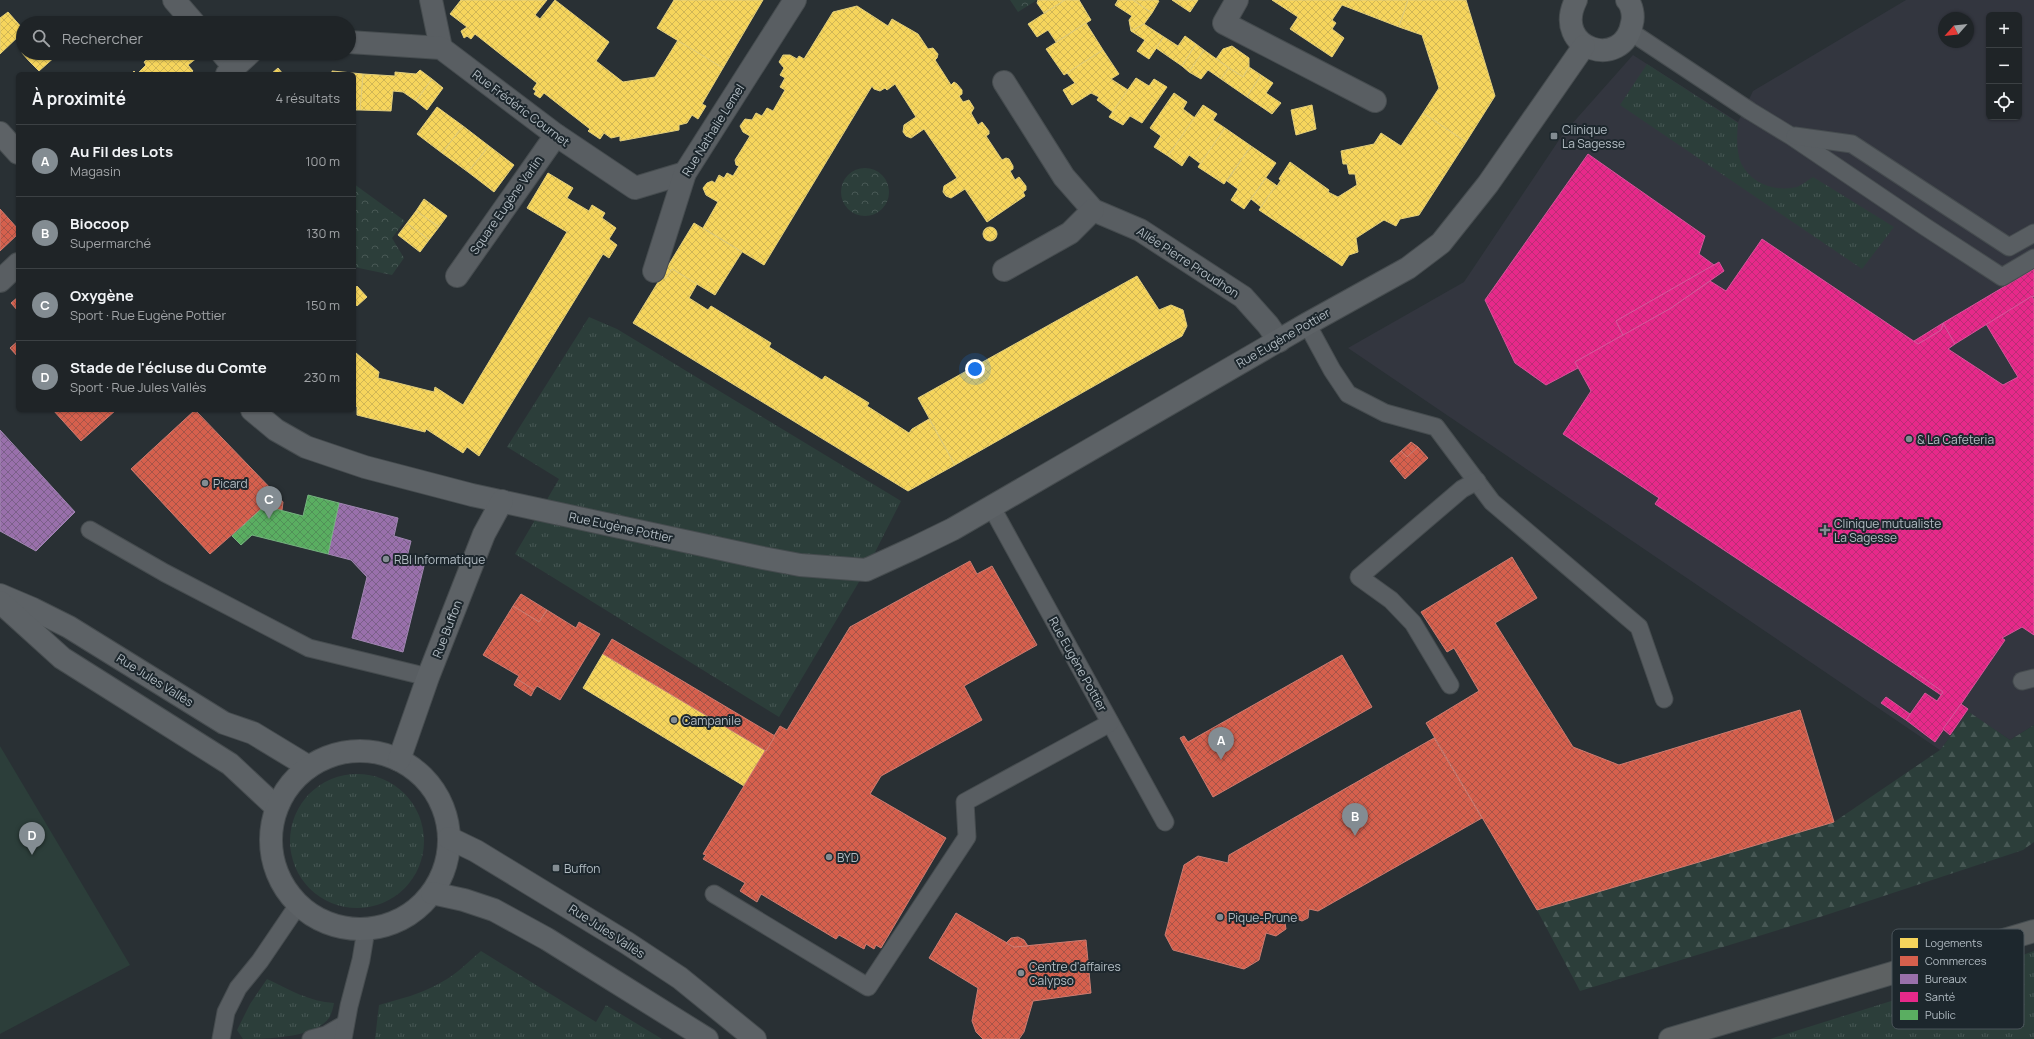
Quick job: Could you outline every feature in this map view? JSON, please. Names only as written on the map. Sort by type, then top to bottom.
[{"type":"highway","points":[[2024,934],[2034,931]]},
{"type":"highway","points":[[1670,1039],[1892,973]]},
{"type":"street","points":[[174,0],[188,16]]},
{"type":"street","points":[[356,42],[441,48],[431,0]]},
{"type":"street","name":"Rue Nathalie Lemel","points":[[654,271],[685,173],[795,0]]},
{"type":"street","points":[[1237,0],[1224,23],[1375,101]]},
{"type":"street","points":[[1575,0],[1569,16],[1573,33],[1584,46],[1597,51],[1611,50],[1622,43],[1631,32],[1633,17],[1627,0]]},
{"type":"street","name":"Rue Eugène Pottier","points":[[254,412],[276,430],[306,447],[365,467],[502,501],[763,558],[800,565],[866,570],[934,538],[992,506],[1307,324],[1408,268],[1441,243],[1488,184],[1584,46]]},
{"type":"street","name":"Rue Frédéric Cournet","points":[[441,48],[556,135],[635,188],[685,173]]},
{"type":"street","points":[[1004,82],[1064,177],[1093,210],[1070,233],[1004,270]]},
{"type":"street","points":[[0,133],[16,151]]},
{"type":"street","name":"Square Eugène Varlin","points":[[457,276],[556,135]]},
{"type":"street","name":"Allée Pierre Proudhon","points":[[1093,210],[1140,230],[1242,297],[1268,325],[1279,341]]},
{"type":"street","points":[[0,281],[16,266]]},
{"type":"street","name":"Rue Buffon","points":[[398,760],[428,677],[484,534],[502,501]]},
{"type":"street","name":"Rue Jules Vallès","points":[[0,595],[33,608],[69,627],[224,723],[253,733],[309,766]]},
{"type":"street","points":[[0,602],[62,658],[230,764],[276,807]]},
{"type":"street","points":[[357,751],[371,752],[398,760],[415,771],[429,784],[439,800],[446,819],[449,838],[445,867],[432,893],[415,911],[395,922],[380,928],[366,930],[347,929],[329,925],[298,905],[282,885],[272,860],[270,833],[276,807],[284,792],[295,778],[309,766],[325,758],[343,752],[357,751]]},
{"type":"street","name":"Rue Jules Vallès","points":[[449,838],[476,851],[627,943],[680,978],[755,1039]]},
{"type":"street","points":[[432,893],[464,900],[494,910],[548,939],[707,1039]]},
{"type":"lane","points":[[1631,32],[2002,276],[2034,258]]},
{"type":"lane","points":[[1791,136],[1852,144],[2009,247],[2034,233]]},
{"type":"lane","points":[[1307,324],[1332,370],[1348,394],[1385,413],[1436,427],[1492,502],[1639,627],[1664,699]]},
{"type":"lane","points":[[1450,685],[1413,623],[1391,600],[1359,577],[1462,489],[1477,481]]},
{"type":"lane","name":"Rue Eugène Pottier","points":[[992,506],[1165,822]]},
{"type":"lane","points":[[90,530],[164,573],[309,648],[428,677]]},
{"type":"lane","points":[[714,894],[868,987],[967,837],[965,802],[1110,723]]},
{"type":"lane","points":[[221,1039],[226,1012],[238,988],[298,905]]},
{"type":"lane","points":[[311,1039],[344,1031],[361,960],[366,930]]},
{"type":"shaded area","name":"Clinique mutualiste La Sagesse","points":[[1906,0],[2034,0],[2034,725],[2010,740],[1969,713],[1940,750],[1348,348],[1464,282],[1563,134],[1633,55],[1738,122],[1753,91]]},
{"type":"green space","points":[[1010,0],[1037,0],[1018,12]]},
{"type":"green space","points":[[1647,64],[1738,123],[1737,143],[1739,158],[1745,170],[1757,181],[1772,187],[1789,188],[1797,187],[1813,177],[1894,227],[1862,269],[1620,105]]},
{"type":"green space","points":[[860,168],[870,168],[882,175],[889,187],[889,197],[882,209],[870,216],[860,216],[852,212],[845,205],[841,197],[841,187],[845,179],[852,172]]},
{"type":"green space","points":[[356,185],[405,221],[392,238],[404,258],[392,275],[356,267]]},
{"type":"green space","points":[[589,317],[617,329],[901,501],[866,570],[779,717],[515,554],[559,479],[507,447]]},
{"type":"green space","points":[[1969,712],[2010,740],[2034,725],[2034,842],[2023,850],[1817,918],[1580,991],[1537,910],[1834,822],[1940,750]]},
{"type":"green space","points":[[0,746],[130,965],[0,1034]]},
{"type":"green space","points":[[364,774],[389,782],[400,789],[409,798],[419,815],[423,828],[423,854],[419,867],[409,884],[400,893],[383,903],[370,907],[350,908],[325,900],[314,893],[305,884],[295,867],[291,854],[290,834],[298,809],[305,798],[314,789],[331,779],[344,775]]},
{"type":"green space","points":[[481,951],[596,1022],[606,1005],[662,1039],[375,1039],[379,1005],[410,996],[433,987],[446,980],[462,968]]},
{"type":"green space","points":[[2034,951],[2034,1039],[1770,1039],[1892,1001],[1892,1029],[2024,1029],[2024,955]]},
{"type":"green space","points":[[267,979],[308,998],[334,1003],[329,1018],[322,1025],[313,1030],[302,1033],[277,1038],[243,1039],[237,1030],[250,1004]]},
{"type":"building: Logements","points":[[461,0],[547,0],[535,15],[540,19],[555,0],[609,42],[596,61],[623,82],[655,77],[678,40],[723,68],[702,104],[706,106],[698,119],[692,115],[687,123],[679,125],[679,130],[620,141],[620,136],[611,138],[604,133],[600,139],[588,131],[590,129],[544,93],[540,98],[534,94],[536,91],[533,89],[537,83],[475,34],[471,39],[467,36],[464,38],[461,31],[467,27],[450,14]]},
{"type":"building: Logements","points":[[674,0],[763,0],[723,68],[657,28]]},
{"type":"building: Logements","points":[[1038,0],[1065,0],[1044,13],[1037,3]]},
{"type":"building: Logements","points":[[1065,0],[1079,0],[1091,20],[1056,42],[1048,30],[1037,37],[1028,24]]},
{"type":"building: Logements","points":[[1118,0],[1133,0],[1152,13],[1144,24],[1131,31],[1129,20],[1132,16],[1115,5]]},
{"type":"building: Logements","points":[[1133,0],[1157,0],[1159,1],[1152,13]]},
{"type":"building: Logements","points":[[1172,0],[1198,0],[1190,12]]},
{"type":"building: Logements","points":[[1272,0],[1408,0],[1399,27],[1342,5],[1332,20],[1336,23],[1332,29],[1344,38],[1332,57],[1290,29],[1298,17]]},
{"type":"building: Logements","points":[[1408,0],[1466,0],[1495,96],[1466,142],[1423,113],[1439,88],[1422,35],[1399,27]]},
{"type":"building: Logements","points":[[857,6],[888,26],[892,19],[918,34],[928,49],[933,48],[938,54],[935,60],[951,85],[954,82],[957,84],[962,90],[962,94],[959,96],[963,102],[969,100],[974,108],[971,113],[978,125],[982,122],[989,131],[989,134],[986,136],[1002,160],[1006,158],[1009,159],[1013,166],[1013,169],[1010,171],[1015,180],[1019,177],[1026,186],[1026,190],[1023,192],[1025,196],[987,222],[965,189],[951,198],[946,196],[943,192],[944,186],[957,178],[924,129],[911,138],[906,136],[903,132],[904,125],[916,117],[895,84],[887,90],[885,88],[880,91],[874,89],[872,86],[764,265],[703,228],[718,202],[706,195],[703,188],[707,183],[712,181],[715,183],[719,175],[724,178],[727,173],[733,176],[739,166],[736,165],[735,160],[750,136],[743,132],[740,126],[745,119],[752,120],[756,113],[762,116],[767,108],[773,111],[785,90],[780,87],[785,78],[780,75],[784,68],[779,62],[783,55],[790,55],[797,59],[799,56],[804,59],[833,12]]},
{"type":"building: Logements","points":[[8,12],[16,21],[16,39],[0,54],[0,18]]},
{"type":"building: Logements","points":[[1086,23],[1103,50],[1064,75],[1046,49]]},
{"type":"building: Logements","points":[[1144,24],[1164,37],[1149,59],[1137,51],[1145,40],[1131,31]]},
{"type":"building: Logements","points":[[1185,36],[1196,44],[1182,66],[1156,48],[1164,37],[1178,46]]},
{"type":"building: Logements","points":[[1196,44],[1204,50],[1189,72],[1182,66]]},
{"type":"building: Logements","points":[[1232,46],[1249,58],[1249,67],[1243,77],[1216,59],[1223,49]]},
{"type":"building: Logements","points":[[1103,50],[1119,74],[1111,79],[1128,90],[1113,112],[1097,100],[1099,97],[1091,93],[1072,105],[1063,90],[1075,83],[1067,73]]},
{"type":"building: Logements","points":[[1204,50],[1229,68],[1221,79],[1208,70],[1201,79],[1189,72]]},
{"type":"building: Logements","points":[[30,60],[51,60],[39,71],[29,61]]},
{"type":"building: Logements","points":[[146,60],[194,60],[188,65],[193,71],[139,72],[146,65],[144,62]]},
{"type":"building: Logements","points":[[1249,67],[1261,75],[1247,97],[1221,79],[1229,68],[1243,77]]},
{"type":"building: Logements","points":[[278,68],[281,72],[273,72]]},
{"type":"building: Logements","points":[[420,70],[432,79],[416,101],[403,92],[393,91],[391,111],[360,110],[363,74],[395,76],[395,72],[416,74]]},
{"type":"building: Logements","points":[[356,73],[363,74],[360,110],[356,110]]},
{"type":"building: Logements","points":[[1261,75],[1273,83],[1266,93],[1281,103],[1272,114],[1247,97]]},
{"type":"building: Logements","points":[[1136,78],[1149,86],[1154,79],[1167,87],[1142,123],[1130,116],[1123,125],[1109,117]]},
{"type":"building: Logements","points":[[432,79],[443,88],[427,110],[416,101]]},
{"type":"building: Logements","points":[[1174,93],[1187,102],[1183,109],[1195,118],[1168,156],[1154,147],[1161,136],[1150,128]]},
{"type":"building: Logements","points":[[1203,105],[1217,114],[1213,120],[1225,128],[1201,164],[1189,155],[1182,166],[1168,156]]},
{"type":"building: Logements","points":[[1312,105],[1316,129],[1296,135],[1291,110]]},
{"type":"building: Logements","points":[[437,107],[463,126],[442,153],[417,134]]},
{"type":"building: Logements","points":[[1423,113],[1466,142],[1419,215],[1400,219],[1396,226],[1384,220],[1356,238],[1358,252],[1349,255],[1342,266],[1259,210],[1281,180],[1279,179],[1290,162],[1329,190],[1328,192],[1338,197],[1357,185],[1355,174],[1349,174],[1347,164],[1343,164],[1341,151],[1374,144],[1381,133],[1401,146]]},
{"type":"building: Logements","points":[[463,126],[489,146],[468,172],[442,153]]},
{"type":"building: Logements","points":[[1225,128],[1251,146],[1224,184],[1198,167]]},
{"type":"building: Logements","points":[[489,146],[514,165],[494,192],[468,172]]},
{"type":"building: Logements","points":[[1251,146],[1276,163],[1244,209],[1231,200],[1238,189],[1227,181]]},
{"type":"building: Logements","points":[[548,173],[573,188],[567,198],[589,211],[592,205],[605,213],[602,218],[616,228],[609,239],[617,245],[609,258],[603,254],[479,456],[467,447],[463,453],[426,429],[425,432],[357,415],[356,353],[379,372],[378,378],[434,392],[435,387],[463,405],[567,232],[527,208]]},
{"type":"building: Logements","points":[[1266,178],[1276,185],[1261,207],[1251,199]]},
{"type":"building: Logements","points":[[424,199],[447,216],[439,227],[416,211]]},
{"type":"building: Logements","points":[[416,211],[439,227],[429,240],[407,223]]},
{"type":"building: Logements","points":[[407,223],[429,240],[420,252],[398,235]]},
{"type":"building: Logements","points":[[694,223],[742,252],[715,295],[672,269],[666,278],[660,279]]},
{"type":"building: Logements","points":[[987,227],[993,227],[997,231],[997,237],[993,241],[987,241],[983,237],[983,231]]},
{"type":"building: Logements","points":[[672,269],[697,284],[689,298],[708,310],[711,306],[771,343],[769,347],[822,380],[825,376],[869,403],[867,406],[909,433],[912,429],[929,419],[955,465],[908,491],[633,323],[660,279],[666,278]]},
{"type":"building: Logements","points":[[1137,276],[1159,310],[1171,305],[1183,310],[1187,326],[1182,336],[955,465],[918,398]]},
{"type":"building: Logements","points":[[357,286],[367,297],[357,306],[356,305]]},
{"type":"building: Logements","name":"Campanile","points":[[603,654],[766,751],[744,786],[583,688]]},
{"type":"building: Commerces","points":[[0,209],[16,227],[16,236],[0,251]]},
{"type":"building: Commerces","points":[[16,299],[16,309],[11,303]]},
{"type":"building: Commerces","points":[[16,343],[16,355],[10,348]]},
{"type":"building: Commerces","points":[[55,412],[114,412],[81,441]]},
{"type":"building: Commerces","points":[[193,412],[197,412],[276,494],[269,502],[210,554],[131,469]]},
{"type":"building: Commerces","points":[[1411,442],[1418,447],[1407,457],[1401,451]]},
{"type":"building: Commerces","points":[[1418,447],[1428,458],[1405,479],[1390,461],[1401,451],[1407,457]]},
{"type":"building: Commerces","points":[[276,494],[283,502],[282,510],[276,509],[269,501]]},
{"type":"building: Commerces","points":[[1512,557],[1537,598],[1495,623],[1573,747],[1619,765],[1800,710],[1834,822],[1537,910],[1426,723],[1479,691],[1454,648],[1447,652],[1421,612]]},
{"type":"building: Commerces","points":[[970,561],[977,574],[992,566],[1037,645],[964,686],[982,720],[881,776],[870,794],[946,838],[881,948],[876,945],[874,949],[866,944],[864,949],[839,935],[836,939],[761,894],[757,902],[740,891],[745,883],[703,859],[706,855],[703,854],[780,726],[787,730],[850,627]]},
{"type":"building: Commerces","points":[[521,594],[547,610],[539,622],[513,606]]},
{"type":"building: Commerces","points":[[513,606],[539,622],[547,610],[576,628],[579,622],[600,634],[560,700],[537,686],[534,690],[517,679],[519,676],[483,655]]},
{"type":"building: Commerces","points":[[612,639],[775,736],[766,751],[603,654]]},
{"type":"building: Commerces","points":[[1342,655],[1372,707],[1213,797],[1180,738],[1184,736],[1188,742]]},
{"type":"building: Commerces","points":[[517,679],[534,690],[531,696],[514,685]]},
{"type":"building: Commerces","points":[[1434,738],[1482,818],[1318,911],[1309,909],[1308,918],[1302,921],[1294,918],[1285,923],[1286,929],[1276,936],[1266,933],[1259,960],[1244,969],[1173,950],[1165,935],[1184,865],[1198,856],[1228,863],[1229,855]]},
{"type":"building: Commerces","name":"Centre d'affaires Calypso","points":[[956,913],[1014,947],[1086,940],[1091,993],[1033,1001],[1024,1032],[1019,1039],[983,1039],[976,1032],[972,1021],[978,988],[929,958]]},
{"type":"building: Commerces","points":[[1018,937],[1024,940],[1028,946],[1014,947],[1006,943],[1011,938]]},
{"type":"building: Bureaux","points":[[0,430],[75,512],[36,551],[0,531]]},
{"type":"building: Bureaux","points":[[339,503],[398,518],[394,536],[411,541],[407,557],[425,562],[403,652],[352,638],[367,577],[351,560],[328,554]]},
{"type":"building: Santé","points":[[1588,154],[1705,236],[1699,254],[1714,265],[1616,321],[1623,335],[1575,362],[1578,368],[1546,385],[1515,363],[1485,300]]},
{"type":"building: Santé","points":[[1762,239],[1918,344],[1941,330],[1943,323],[1955,344],[1948,349],[2003,385],[2018,377],[1986,324],[2032,296],[2034,300],[2034,635],[2022,627],[2002,638],[2005,640],[1935,742],[1906,720],[1925,693],[1937,701],[1943,692],[1913,671],[1910,674],[1655,504],[1659,498],[1563,434],[1591,391],[1575,362],[1671,308],[1710,281],[1726,291]]},
{"type":"building: Santé","points":[[1719,262],[1724,271],[1671,308],[1623,335],[1616,321]]},
{"type":"building: Santé","points":[[2034,269],[2034,297],[2032,296],[1955,344],[1943,323]]},
{"type":"building: Santé","points":[[1943,323],[1941,330],[1918,344],[1914,341]]},
{"type":"building: Santé","points":[[1913,671],[1943,692],[1941,695],[1910,674]]},
{"type":"building: Santé","points":[[1886,697],[1910,714],[1906,720],[1881,703]]},
{"type":"building: Santé","points":[[1961,704],[1968,709],[1950,735],[1943,729]]},
{"type":"building: Public","points":[[308,495],[339,503],[328,554],[252,535],[241,545],[232,536],[269,502],[276,509],[303,516]]},
{"type":"place","name":"Clinique La Sagesse","points":[[1554,136]]},
{"type":"place","name":"& La Cafeteria","points":[[1909,439]]},
{"type":"place","name":"Picard","points":[[205,483]]},
{"type":"place","name":"Oxygène","points":[[269,519]]},
{"type":"place","name":"Clinique mutualiste La Sagesse","points":[[1825,530]]},
{"type":"place","name":"RBI Informatique","points":[[386,559]]},
{"type":"place","name":"Campanile","points":[[674,720]]},
{"type":"place","name":"Au Fil des Lots","points":[[1221,760]]},
{"type":"place","name":"Biocoop","points":[[1355,836]]},
{"type":"place","name":"Stade de l'écluse du Comte","points":[[32,855]]},
{"type":"place","name":"BYD","points":[[829,857]]},
{"type":"place","name":"Buffon","points":[[556,868]]},
{"type":"place","name":"Pique-Prune","points":[[1220,917]]},
{"type":"place","name":"Centre d'affaires Calypso","points":[[1021,973]]}]
